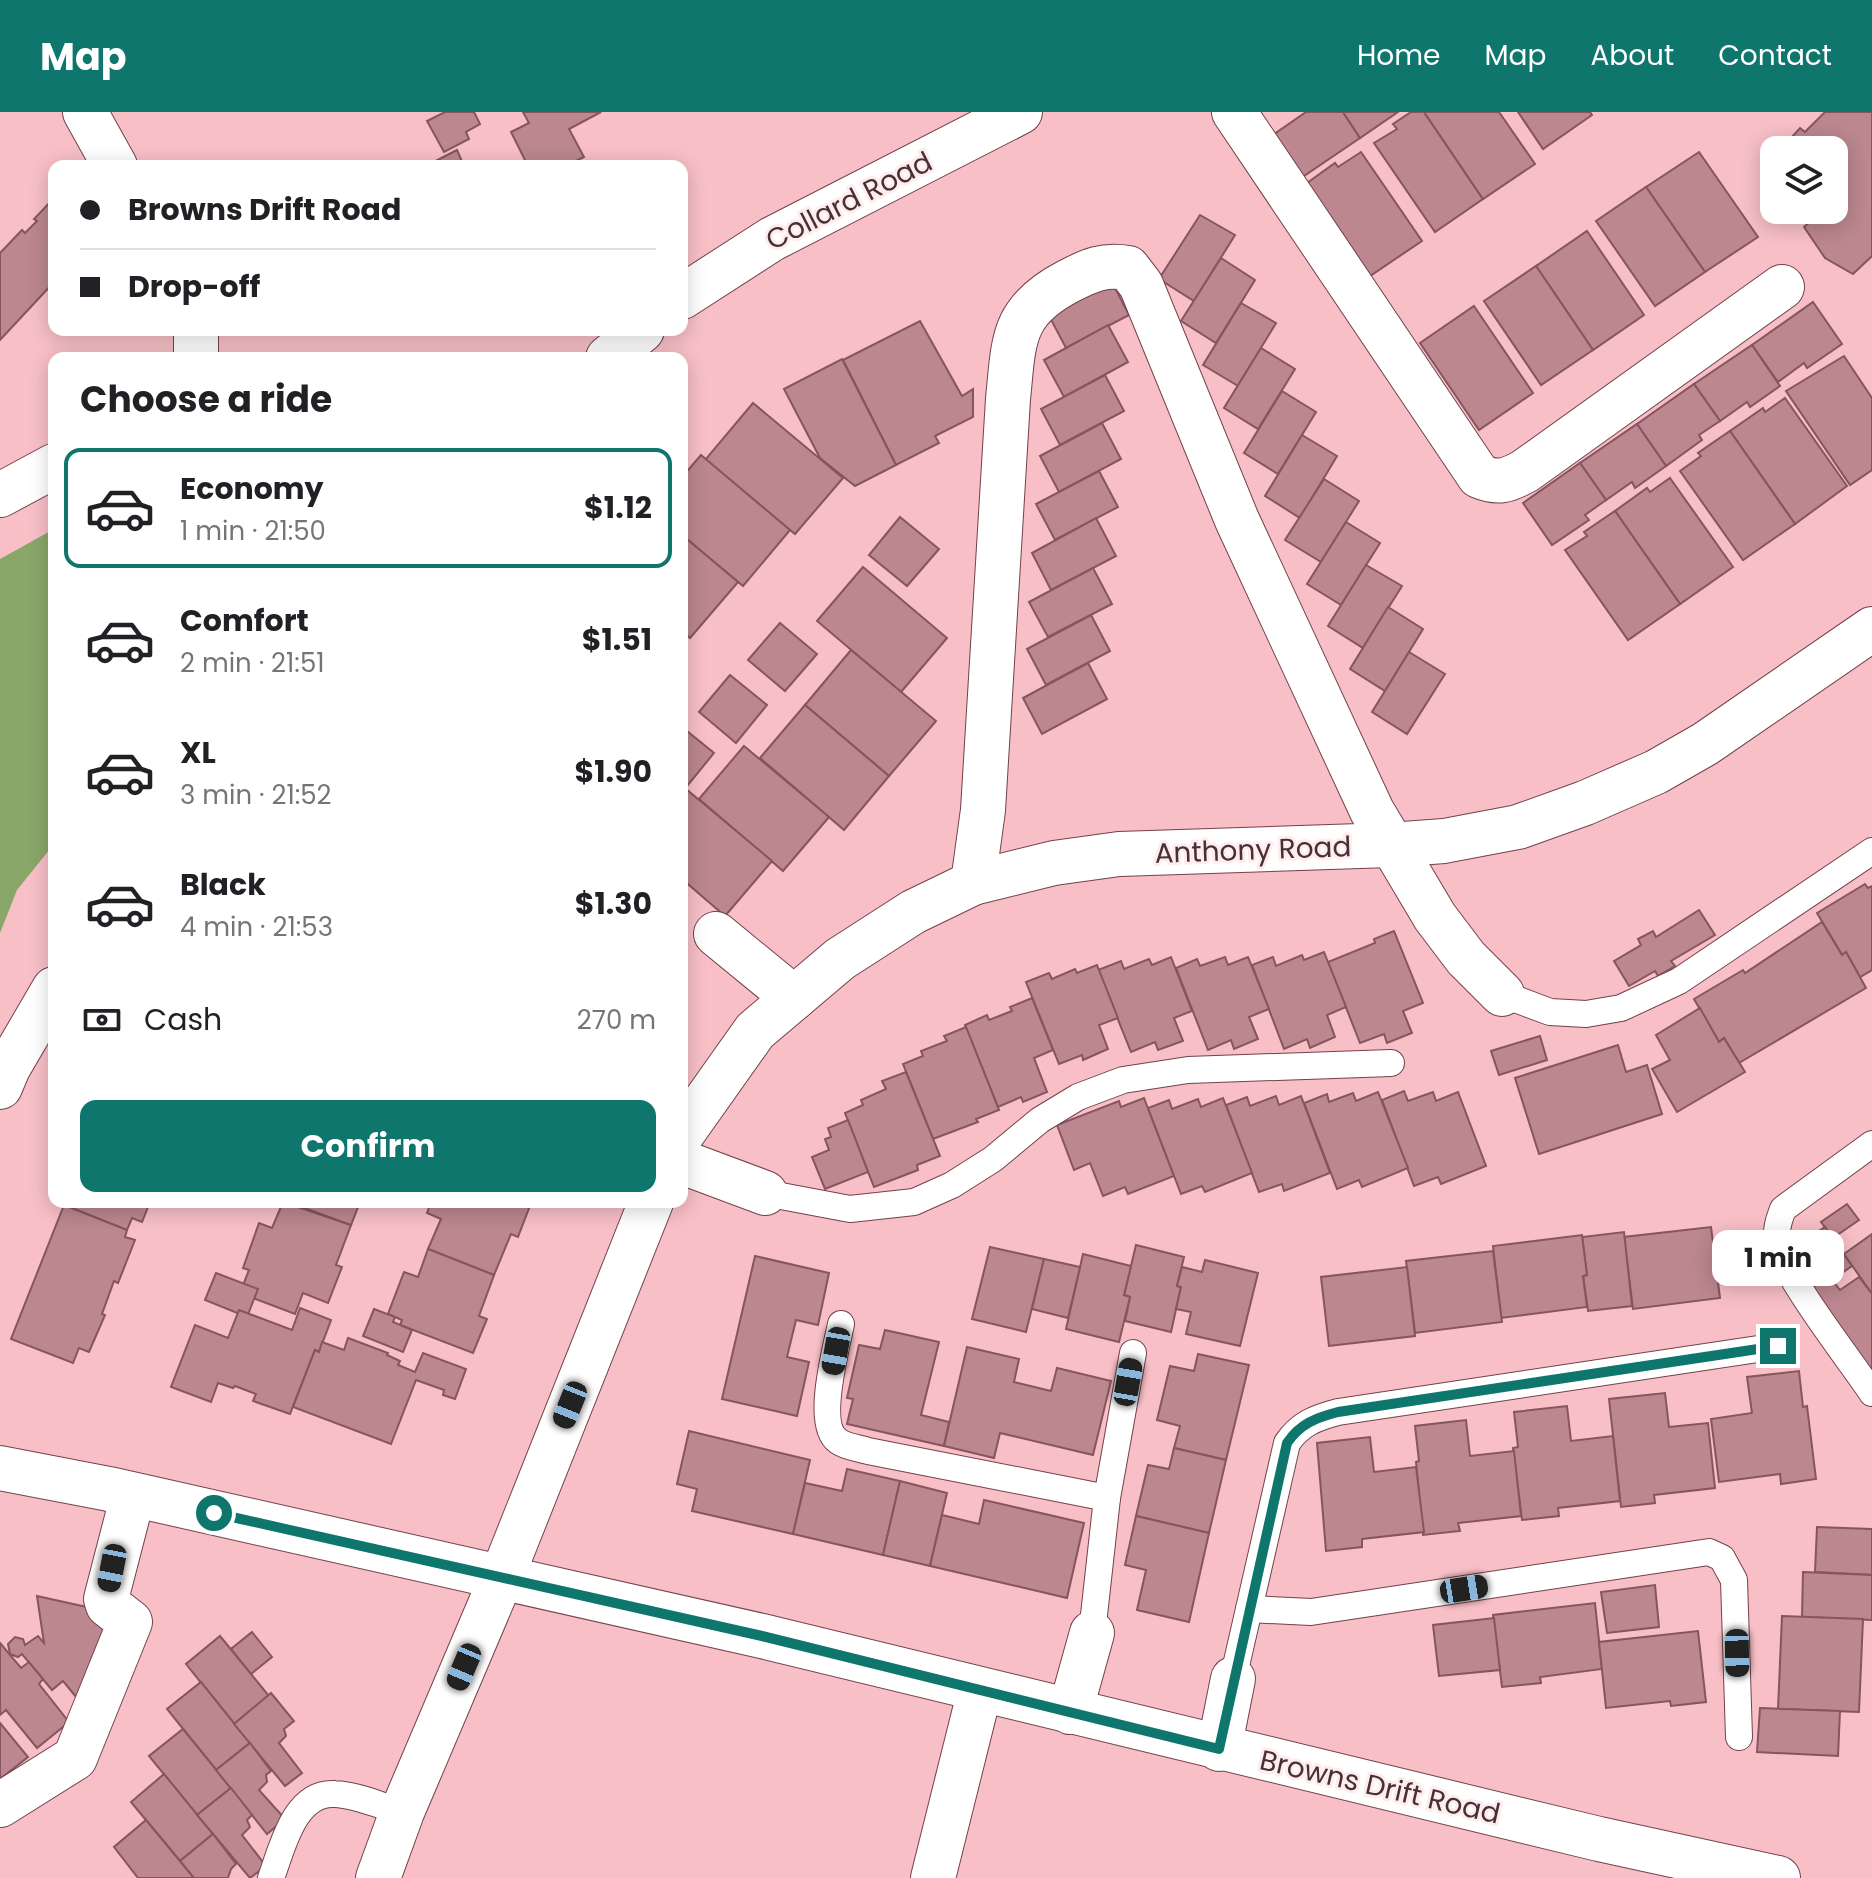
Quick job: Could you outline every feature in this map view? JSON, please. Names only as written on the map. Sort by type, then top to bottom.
[{"type":"street","points":[[85,112],[112,160]]},
{"type":"street","name":"Collard Road","points":[[688,293],[772,239],[1020,112]]},
{"type":"street","points":[[1234,112],[1479,476],[1490,481],[1505,482],[1525,471],[1782,287]]},
{"type":"street","points":[[973,883],[983,810],[1014,341],[1034,303],[1093,268],[1128,268],[1141,285],[1237,520],[1390,845],[1435,917],[1466,958],[1502,994]]},
{"type":"street","points":[[615,352],[635,336]]},
{"type":"street","points":[[0,495],[48,469]]},
{"type":"street","name":"Anthony Road","points":[[688,1126],[755,1031],[840,959],[913,912],[973,883],[1054,863],[1119,854],[1390,845],[1444,841],[1518,827],[1585,803],[1656,772],[1705,744],[1872,629]]},
{"type":"street","points":[[716,934],[794,998]]},
{"type":"street","points":[[0,1087],[48,999]]},
{"type":"street","points":[[688,1164],[765,1193]]},
{"type":"street","points":[[378,1878],[402,1812],[501,1579],[649,1208]]},
{"type":"street","name":"Browns Drift Road","points":[[0,1468],[762,1636],[1219,1749],[1778,1878]]},
{"type":"street","points":[[0,1805],[75,1758],[130,1622],[108,1605],[106,1599],[133,1495]]},
{"type":"street","points":[[1070,1712],[1092,1633]]},
{"type":"street","points":[[1219,1749],[1233,1679]]},
{"type":"street","points":[[933,1878],[980,1690]]},
{"type":"lane","points":[[1502,994],[1550,1012],[1586,1014],[1621,1008],[1679,981],[1872,851]]},
{"type":"lane","points":[[765,1193],[850,1209],[914,1202],[952,1185],[983,1166],[1040,1120],[1078,1097],[1123,1080],[1188,1070],[1391,1063]]},
{"type":"lane","points":[[1872,1144],[1783,1209],[1777,1223],[1777,1242],[1788,1270],[1872,1393]]},
{"type":"lane","points":[[841,1324],[827,1414],[832,1435],[839,1442],[868,1451],[1107,1498]]},
{"type":"lane","points":[[1233,1679],[1287,1443],[1297,1429],[1315,1418],[1778,1346]]},
{"type":"lane","points":[[1092,1633],[1107,1498],[1133,1353]]},
{"type":"lane","points":[[1249,1609],[1311,1612],[1709,1552],[1722,1558],[1734,1580],[1739,1737]]},
{"type":"lane","points":[[271,1878],[295,1818],[313,1799],[337,1794],[402,1812]]},
{"type":"green space","points":[[48,532],[48,851],[17,890],[0,933],[0,559]]},
{"type":"building","points":[[445,112],[474,112],[480,124],[466,132],[469,139],[444,152],[427,121]]},
{"type":"building","points":[[523,112],[601,112],[569,129],[584,157],[578,160],[525,160],[511,132],[529,123]]},
{"type":"building","points":[[1306,112],[1343,112],[1360,138],[1298,180],[1270,137]]},
{"type":"building","points":[[1343,112],[1398,112],[1360,138]]},
{"type":"building","points":[[1411,112],[1424,112],[1483,199],[1435,232],[1374,143],[1397,129],[1393,124]]},
{"type":"building","points":[[1424,112],[1499,112],[1535,164],[1483,199]]},
{"type":"building","points":[[1518,112],[1590,112],[1592,115],[1543,149]]},
{"type":"building","points":[[1825,112],[1872,112],[1872,256],[1853,274],[1825,258],[1804,227],[1807,224],[1848,224],[1848,136],[1793,136],[1800,128],[1805,132]]},
{"type":"building","points":[[457,150],[461,160],[438,160]]},
{"type":"building","points":[[1361,152],[1422,241],[1370,276],[1307,183],[1335,163],[1338,167]]},
{"type":"building","points":[[1699,152],[1758,237],[1705,272],[1646,187]]},
{"type":"building","points":[[1646,187],[1705,272],[1655,306],[1596,221]]},
{"type":"building","points":[[48,204],[48,288],[0,340],[0,253],[22,230],[25,233],[37,221],[34,219]]},
{"type":"building","points":[[1200,215],[1235,235],[1194,301],[1159,279]]},
{"type":"building","points":[[1587,231],[1644,315],[1593,350],[1536,266]]},
{"type":"building","points":[[1221,258],[1255,280],[1216,343],[1181,321]]},
{"type":"building","points":[[1536,266],[1593,350],[1541,385],[1484,301]]},
{"type":"building","points":[[1110,278],[1129,315],[1066,348],[1047,312]]},
{"type":"building","points":[[1813,302],[1842,344],[1807,368],[1804,363],[1778,382],[1752,345]]},
{"type":"building","points":[[1241,303],[1276,323],[1238,386],[1203,365]]},
{"type":"building","points":[[1474,306],[1533,393],[1479,430],[1420,343]]},
{"type":"building","points":[[920,321],[962,396],[973,389],[973,417],[935,436],[939,443],[896,465],[843,360]]},
{"type":"building","points":[[1108,325],[1128,362],[1064,397],[1044,360]]},
{"type":"building","points":[[1752,345],[1780,386],[1750,407],[1747,402],[1720,421],[1694,384]]},
{"type":"building","points":[[1261,348],[1295,369],[1258,429],[1224,408]]},
{"type":"building","points":[[1844,356],[1872,398],[1872,470],[1850,485],[1786,391]]},
{"type":"building","points":[[842,359],[896,465],[855,486],[820,458],[784,389]]},
{"type":"building","points":[[1105,375],[1124,411],[1060,445],[1041,409]]},
{"type":"building","points":[[1694,384],[1720,421],[1699,435],[1702,440],[1666,466],[1637,424]]},
{"type":"building","points":[[1282,391],[1316,412],[1278,474],[1244,453]]},
{"type":"building","points":[[1785,398],[1847,486],[1795,524],[1730,431],[1763,408],[1765,412]]},
{"type":"building","points":[[753,403],[843,478],[795,534],[705,460]]},
{"type":"building","points":[[1102,423],[1121,459],[1059,492],[1040,456]]},
{"type":"building","points":[[1637,424],[1666,466],[1635,488],[1632,482],[1606,500],[1580,463]]},
{"type":"building","points":[[1730,431],[1795,524],[1743,560],[1680,471],[1701,456],[1698,453]]},
{"type":"building","points":[[1302,435],[1337,456],[1300,518],[1265,496]]},
{"type":"building","points":[[701,455],[790,530],[743,586],[688,540],[688,470]]},
{"type":"building","points":[[1580,463],[1606,500],[1585,515],[1589,520],[1552,545],[1523,503]]},
{"type":"building","points":[[1099,471],[1118,507],[1055,540],[1036,504]]},
{"type":"building","points":[[1670,478],[1733,567],[1680,604],[1615,511],[1647,488],[1650,492]]},
{"type":"building","points":[[1324,479],[1359,501],[1321,562],[1285,540]]},
{"type":"building","points":[[1615,511],[1680,604],[1628,640],[1565,550],[1587,536],[1584,532]]},
{"type":"building","points":[[900,517],[939,549],[907,586],[869,555]]},
{"type":"building","points":[[1096,518],[1116,556],[1051,590],[1032,553]]},
{"type":"building","points":[[1346,522],[1380,543],[1341,605],[1307,584]]},
{"type":"building","points":[[688,540],[738,582],[690,638],[688,636]]},
{"type":"building","points":[[1366,565],[1402,586],[1363,648],[1328,626]]},
{"type":"building","points":[[863,567],[947,638],[901,692],[817,621]]},
{"type":"building","points":[[1093,568],[1112,604],[1048,637],[1029,602]]},
{"type":"building","points":[[1388,607],[1423,629],[1385,691],[1350,669]]},
{"type":"building","points":[[1091,615],[1110,651],[1046,685],[1027,649]]},
{"type":"building","points":[[780,623],[817,654],[785,691],[748,660]]},
{"type":"building","points":[[851,650],[936,721],[889,776],[805,705]]},
{"type":"building","points":[[1409,652],[1445,674],[1407,734],[1372,712]]},
{"type":"building","points":[[1088,663],[1107,699],[1042,734],[1023,698]]},
{"type":"building","points":[[730,675],[767,705],[736,743],[699,712]]},
{"type":"building","points":[[805,705],[889,776],[844,830],[760,758]]},
{"type":"building","points":[[688,732],[714,753],[688,785]]},
{"type":"building","points":[[744,746],[829,817],[783,871],[699,799]]},
{"type":"building","points":[[688,791],[772,861],[725,916],[688,884]]},
{"type":"building","points":[[1865,884],[1868,888],[1872,886],[1872,970],[1860,977],[1846,952],[1842,955],[1817,913]]},
{"type":"building","points":[[1699,910],[1715,935],[1671,961],[1675,966],[1658,976],[1655,971],[1629,986],[1614,961],[1641,945],[1638,939],[1653,931],[1656,937]]},
{"type":"building","points":[[1822,922],[1842,955],[1846,952],[1866,988],[1739,1063],[1724,1038],[1719,1042],[1694,999],[1743,970],[1745,973]]},
{"type":"building","points":[[1394,931],[1423,1003],[1403,1011],[1412,1033],[1387,1043],[1384,1034],[1360,1043],[1328,962],[1375,943],[1374,939]]},
{"type":"building","points":[[1324,952],[1346,1007],[1327,1015],[1335,1037],[1310,1048],[1307,1039],[1284,1049],[1252,965],[1273,957],[1276,966],[1302,955],[1304,960]]},
{"type":"building","points":[[1171,957],[1192,1011],[1174,1018],[1183,1041],[1158,1050],[1155,1042],[1131,1052],[1098,970],[1121,961],[1124,969],[1149,959],[1152,965]]},
{"type":"building","points":[[1225,957],[1228,965],[1248,957],[1269,1009],[1249,1017],[1258,1039],[1234,1049],[1231,1040],[1208,1050],[1176,968],[1197,959],[1200,966]]},
{"type":"building","points":[[1097,965],[1118,1018],[1099,1025],[1108,1049],[1083,1060],[1082,1055],[1059,1064],[1026,982],[1049,973],[1052,979],[1075,969],[1077,973]]},
{"type":"building","points":[[1032,998],[1053,1050],[1034,1058],[1047,1092],[1023,1102],[1021,1097],[998,1107],[965,1025],[987,1015],[989,1020],[1012,1011],[1010,1007]]},
{"type":"building","points":[[1700,1008],[1719,1042],[1724,1038],[1745,1072],[1677,1112],[1652,1069],[1670,1060],[1656,1035]]},
{"type":"building","points":[[966,1027],[999,1110],[976,1119],[978,1122],[933,1139],[903,1064],[923,1056],[921,1051],[947,1041],[944,1036]]},
{"type":"building","points":[[1540,1036],[1547,1060],[1499,1075],[1491,1051]]},
{"type":"building","points":[[1618,1045],[1626,1072],[1647,1065],[1662,1114],[1539,1154],[1515,1078]]},
{"type":"building","points":[[906,1072],[940,1156],[917,1165],[918,1170],[874,1187],[845,1113],[863,1105],[861,1100],[886,1089],[882,1081]]},
{"type":"building","points":[[1404,1091],[1408,1101],[1433,1092],[1436,1101],[1458,1092],[1486,1166],[1441,1184],[1438,1177],[1414,1186],[1382,1100]]},
{"type":"building","points":[[1378,1092],[1408,1168],[1362,1187],[1359,1180],[1337,1189],[1304,1103],[1327,1094],[1329,1102],[1353,1093],[1356,1101]]},
{"type":"building","points":[[1276,1096],[1279,1105],[1301,1096],[1330,1173],[1284,1191],[1282,1184],[1259,1192],[1226,1105],[1247,1097],[1250,1106]]},
{"type":"building","points":[[1144,1098],[1174,1176],[1128,1194],[1125,1187],[1103,1196],[1090,1163],[1074,1170],[1057,1125],[1119,1101],[1121,1107]]},
{"type":"building","points":[[1223,1098],[1252,1173],[1205,1192],[1202,1186],[1181,1194],[1148,1108],[1169,1100],[1172,1109],[1198,1099],[1201,1107]]},
{"type":"building","points":[[848,1120],[868,1172],[825,1189],[812,1157],[829,1150],[825,1139],[831,1137],[828,1128]]},
{"type":"building","points":[[1847,1204],[1859,1220],[1833,1238],[1821,1222]]},
{"type":"building","points":[[63,1208],[72,1208],[127,1230],[125,1237],[135,1240],[118,1283],[114,1281],[102,1314],[105,1315],[89,1352],[79,1348],[73,1363],[11,1339]]},
{"type":"building","points":[[72,1208],[148,1208],[142,1222],[132,1218],[127,1230]]},
{"type":"building","points":[[280,1208],[301,1208],[351,1225],[336,1265],[342,1267],[328,1303],[303,1293],[295,1314],[240,1293],[249,1270],[243,1268],[259,1223],[272,1228]]},
{"type":"building","points":[[304,1208],[358,1208],[351,1225]]},
{"type":"building","points":[[429,1208],[529,1208],[518,1237],[511,1234],[494,1275],[428,1249],[441,1219],[427,1213]]},
{"type":"building","points":[[1711,1227],[1720,1298],[1633,1309],[1624,1237]]},
{"type":"building","points":[[1825,1227],[1852,1266],[1836,1277],[1809,1238]]},
{"type":"building","points":[[1624,1232],[1632,1306],[1588,1311],[1582,1237]]},
{"type":"building","points":[[1872,1234],[1872,1294],[1844,1254]]},
{"type":"building","points":[[1582,1235],[1587,1307],[1501,1318],[1493,1246]]},
{"type":"building","points":[[1136,1245],[1184,1257],[1171,1332],[1125,1321],[1130,1297],[1124,1295]]},
{"type":"building","points":[[990,1247],[1044,1259],[1026,1332],[972,1319]]},
{"type":"building","points":[[428,1249],[494,1275],[479,1316],[487,1319],[473,1353],[400,1325],[402,1320],[388,1314],[404,1272],[418,1277]]},
{"type":"building","points":[[1493,1251],[1502,1322],[1415,1333],[1406,1261]]},
{"type":"building","points":[[1083,1254],[1131,1266],[1124,1295],[1130,1297],[1119,1342],[1066,1329]]},
{"type":"building","points":[[755,1256],[829,1273],[818,1325],[796,1320],[787,1357],[809,1362],[797,1416],[722,1399]]},
{"type":"building","points":[[1044,1259],[1080,1267],[1068,1318],[1032,1309]]},
{"type":"building","points":[[1205,1260],[1258,1273],[1240,1346],[1186,1334],[1191,1312],[1176,1309],[1181,1287],[1177,1286],[1182,1267],[1202,1272]]},
{"type":"building","points":[[1407,1267],[1415,1336],[1329,1346],[1321,1277]]},
{"type":"building","points":[[216,1273],[258,1289],[247,1317],[205,1300]]},
{"type":"building","points":[[1829,1276],[1840,1290],[1859,1277],[1872,1294],[1872,1371],[1810,1289]]},
{"type":"building","points":[[300,1308],[331,1320],[319,1352],[315,1350],[290,1414],[253,1401],[256,1394],[235,1386],[218,1383],[211,1402],[171,1387],[195,1325],[228,1338],[239,1310],[292,1330]]},
{"type":"building","points":[[374,1309],[395,1317],[393,1322],[412,1330],[403,1352],[363,1336]]},
{"type":"building","points":[[885,1330],[939,1342],[921,1415],[949,1422],[944,1446],[847,1424],[853,1399],[847,1398],[859,1345],[880,1349]]},
{"type":"building","points":[[348,1338],[388,1353],[400,1361],[398,1365],[415,1372],[423,1353],[466,1369],[455,1399],[443,1395],[444,1390],[416,1380],[391,1444],[293,1407],[315,1350],[319,1352],[322,1342],[344,1350]]},
{"type":"building","points":[[967,1347],[1019,1359],[1014,1382],[1051,1391],[1057,1368],[1111,1381],[1093,1455],[1000,1433],[994,1458],[944,1446]]},
{"type":"building","points":[[1198,1354],[1249,1365],[1226,1460],[1174,1448],[1180,1426],[1157,1420],[1170,1366],[1194,1371]]},
{"type":"building","points":[[1799,1371],[1803,1407],[1807,1406],[1816,1479],[1781,1484],[1780,1474],[1719,1482],[1711,1419],[1752,1413],[1747,1377]]},
{"type":"building","points":[[1665,1393],[1669,1427],[1708,1423],[1715,1488],[1654,1495],[1655,1503],[1621,1507],[1609,1399]]},
{"type":"building","points":[[1567,1406],[1571,1441],[1613,1436],[1620,1501],[1558,1508],[1559,1516],[1522,1520],[1513,1448],[1518,1447],[1514,1412]]},
{"type":"building","points":[[1466,1420],[1470,1456],[1514,1451],[1521,1516],[1458,1523],[1460,1531],[1423,1535],[1415,1426]]},
{"type":"building","points":[[689,1431],[810,1460],[793,1534],[692,1511],[697,1489],[677,1484]]},
{"type":"building","points":[[1370,1437],[1374,1472],[1416,1467],[1424,1532],[1362,1539],[1362,1547],[1326,1551],[1317,1443]]},
{"type":"building","points":[[1174,1448],[1226,1460],[1209,1533],[1136,1516],[1148,1465],[1169,1469]]},
{"type":"building","points":[[847,1469],[900,1481],[883,1555],[793,1534],[805,1483],[842,1491]]},
{"type":"building","points":[[900,1481],[947,1493],[930,1566],[883,1555]]},
{"type":"building","points":[[984,1500],[1084,1523],[1067,1598],[930,1566],[942,1515],[979,1524]]},
{"type":"building","points":[[1136,1516],[1209,1533],[1189,1622],[1137,1610],[1146,1570],[1125,1565]]},
{"type":"building","points":[[1817,1527],[1872,1529],[1872,1575],[1815,1572]]},
{"type":"building","points":[[1803,1572],[1872,1575],[1872,1620],[1802,1617]]},
{"type":"building","points":[[1655,1585],[1659,1627],[1607,1633],[1601,1592]]},
{"type":"building","points":[[37,1596],[114,1613],[81,1703],[63,1681],[52,1690],[22,1654],[18,1657],[10,1654],[8,1644],[15,1637],[23,1639],[25,1645],[38,1636],[44,1643]]},
{"type":"building","points":[[1595,1603],[1602,1669],[1540,1677],[1541,1683],[1502,1687],[1493,1615]]},
{"type":"building","points":[[1782,1616],[1863,1619],[1859,1712],[1778,1709]]},
{"type":"building","points":[[1494,1618],[1500,1670],[1439,1676],[1433,1625]]},
{"type":"building","points":[[1698,1631],[1706,1702],[1671,1706],[1670,1701],[1606,1708],[1599,1642]]},
{"type":"building","points":[[252,1632],[272,1657],[251,1674],[231,1649]]},
{"type":"building","points":[[220,1636],[269,1696],[234,1724],[186,1664]]},
{"type":"building","points":[[0,1643],[21,1668],[29,1662],[43,1679],[39,1684],[69,1722],[37,1748],[6,1710],[0,1715]]},
{"type":"building","points":[[201,1682],[250,1743],[216,1770],[167,1709]]},
{"type":"building","points":[[271,1693],[294,1721],[284,1729],[286,1736],[279,1743],[302,1773],[285,1786],[234,1724]]},
{"type":"building","points":[[1760,1708],[1840,1711],[1838,1756],[1757,1752]]},
{"type":"building","points":[[0,1723],[28,1757],[0,1779]]},
{"type":"building","points":[[183,1729],[231,1788],[197,1815],[149,1756]]},
{"type":"building","points":[[250,1743],[271,1771],[266,1775],[267,1782],[259,1790],[285,1819],[267,1834],[216,1770]]},
{"type":"building","points":[[164,1774],[213,1834],[180,1861],[131,1802]]},
{"type":"building","points":[[231,1788],[252,1815],[247,1820],[250,1827],[242,1835],[266,1866],[250,1878],[197,1815]]},
{"type":"building","points":[[146,1820],[194,1878],[138,1878],[114,1847]]},
{"type":"building","points":[[213,1834],[236,1864],[228,1878],[194,1878],[180,1861]]},
{"type":"route","points":[[214,1513],[762,1636],[1219,1749],[1287,1443],[1297,1429],[1315,1418],[1338,1412],[1778,1346]]}]
